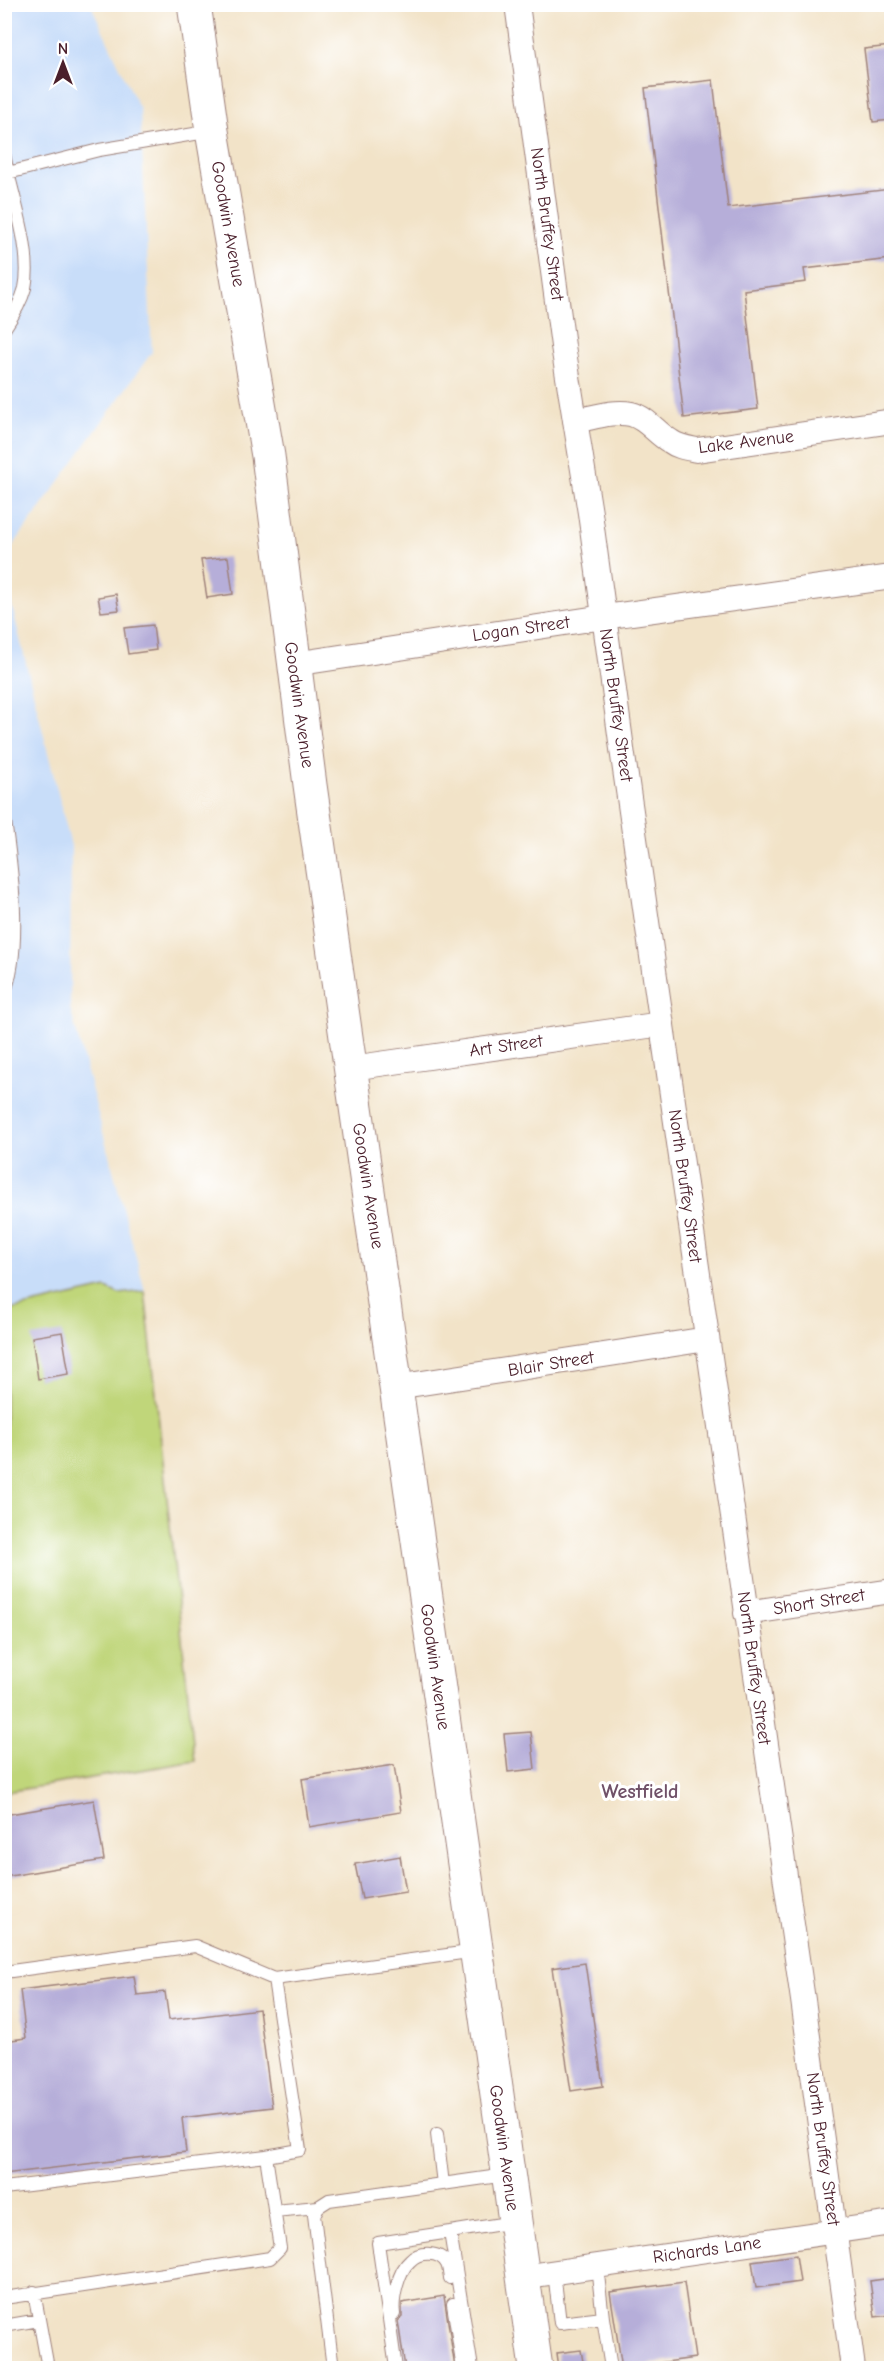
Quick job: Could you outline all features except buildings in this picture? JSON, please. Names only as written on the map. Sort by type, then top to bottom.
[{"type":"street","name":"Goodwin Avenue","points":[[194,4],[212,131],[268,456],[294,664],[522,2277],[546,2325],[536,2368]]},
{"type":"street","name":"North Bruffey Street","points":[[518,4],[563,346],[604,617],[853,2368]]},
{"type":"street","name":"Lake Avenue","points":[[575,421],[631,414],[644,420],[669,441],[684,448],[696,450],[891,423]]},
{"type":"street","name":"Logan Street","points":[[294,664],[604,617],[891,577]]},
{"type":"street","name":"Art Street","points":[[351,1068],[662,1024]]},
{"type":"street","name":"Blair Street","points":[[396,1387],[707,1339]]},
{"type":"street","name":"Short Street","points":[[746,1613],[891,1591]]},
{"type":"street","name":"Richards Lane","points":[[522,2277],[891,2223]]},
{"type":"lane","points":[[8,173],[99,150],[212,131]]},
{"type":"lane","points":[[4,154],[27,265],[25,288],[17,309],[4,330]]},
{"type":"lane","points":[[4,814],[15,932],[13,960],[4,993]]},
{"type":"lane","points":[[4,1972],[195,1946],[274,1979],[476,1951]]},
{"type":"lane","points":[[4,2188],[300,2150],[274,1979]]},
{"type":"lane","points":[[437,2134],[443,2184]]},
{"type":"lane","points":[[4,2298],[270,2258],[280,2248],[266,2156]]},
{"type":"lane","points":[[274,2211],[318,2207],[329,2200],[508,2174]]},
{"type":"lane","points":[[318,2207],[314,2215],[333,2368]]},
{"type":"lane","points":[[396,2368],[378,2243],[514,2222]]},
{"type":"lane","points":[[450,2232],[470,2368]]},
{"type":"lane","points":[[402,2368],[392,2304],[409,2261],[419,2255],[431,2254],[442,2258],[448,2266],[462,2363],[470,2368]]},
{"type":"lane","points":[[597,2266],[611,2368]]},
{"type":"lane","points":[[554,2272],[546,2325],[603,2318]]},
{"type":"lane","points":[[34,2292],[48,2368]]},
{"type":"lane","points":[[4,2326],[39,2320]]},
{"type":"shaded area","points":[[5,5],[91,5],[140,110],[152,352],[5,557]]},
{"type":"shaded area","points":[[4,574],[71,846],[70,1008],[145,1291],[195,1761],[5,1792]]},
{"type":"green space","points":[[106,1288],[119,1294],[145,1291],[195,1761],[5,1792],[5,1311]]},
{"type":"district","name":"Westfield","points":[[640,1791]]}]
